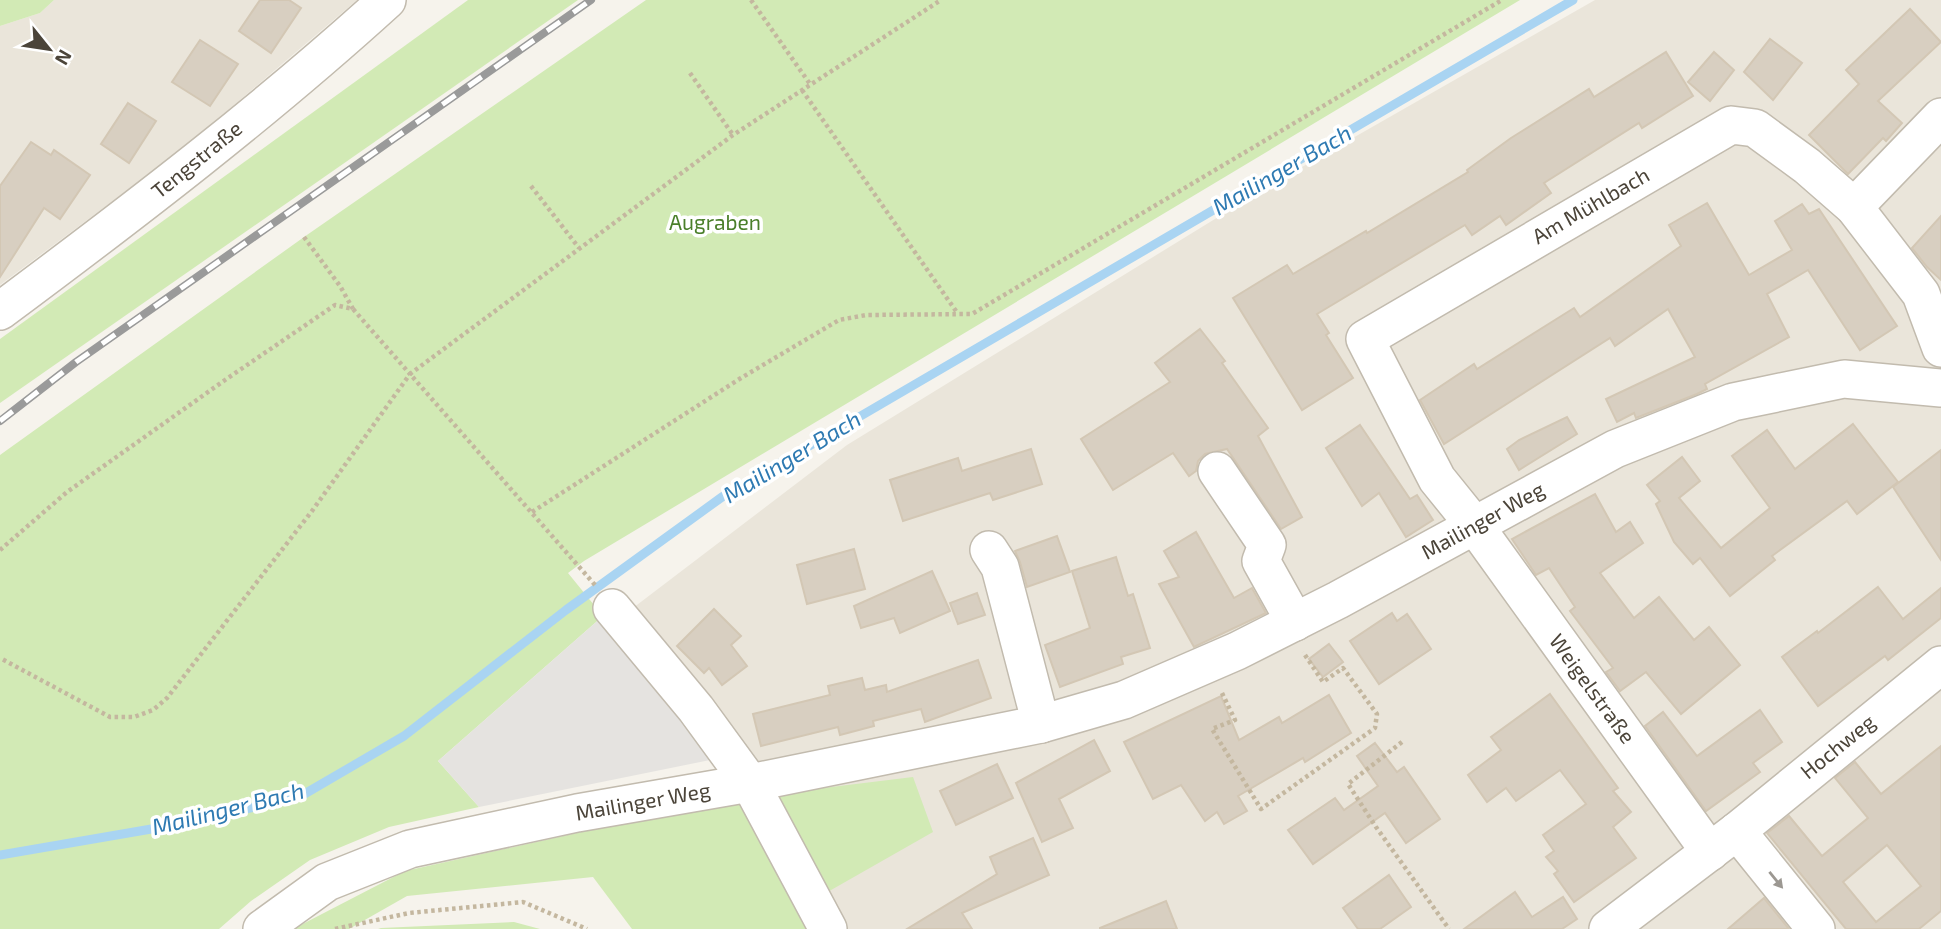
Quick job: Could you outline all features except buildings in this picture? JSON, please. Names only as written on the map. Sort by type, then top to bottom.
[{"type":"street","name":"Tengstraße","points":[[0,311],[145,202],[350,34],[387,0]]},
{"type":"street","points":[[1854,207],[1941,117]]},
{"type":"street","name":"Am Mühlbach","points":[[1475,526],[1437,479],[1365,339],[1731,125],[1755,128],[1807,166],[1854,207],[1921,294],[1941,348]]},
{"type":"street","name":"Mailinger Weg","points":[[262,929],[327,882],[410,849],[577,813],[750,783],[1041,724],[1124,700],[1290,624],[1615,449],[1733,402],[1844,379],[1941,388]]},
{"type":"street","points":[[1217,471],[1267,545],[1261,561],[1290,624]]},
{"type":"street","name":"Weigelstraße","points":[[1475,526],[1723,841]]},
{"type":"street","points":[[989,550],[1000,567],[1041,724]]},
{"type":"street","points":[[612,608],[696,709],[750,783],[828,929]]},
{"type":"street","name":"Hochweg","points":[[1608,929],[1723,841],[1941,665]]},
{"type":"street","points":[[1723,841],[1816,929]]},
{"type":"path","points":[[751,0],[810,84]]},
{"type":"path","points":[[0,658],[110,717],[134,717],[153,710],[167,698],[312,511],[410,374],[733,135],[941,0]]},
{"type":"path","points":[[532,512],[741,378],[839,320],[866,315],[972,314],[1502,0]]},
{"type":"path","points":[[690,73],[733,135]]},
{"type":"path","points":[[802,90],[958,315]]},
{"type":"path","points":[[531,186],[579,248]]},
{"type":"path","points":[[304,237],[340,286],[353,309],[585,572]]},
{"type":"path","points":[[0,550],[67,492],[247,365],[335,305],[353,309]]},
{"type":"path","points":[[1208,663],[1234,720],[1212,729],[1261,809],[1375,728],[1377,715],[1343,668],[1323,682],[1290,624]]},
{"type":"path","points":[[1402,742],[1348,784],[1449,929]]},
{"type":"path","points":[[335,929],[409,913],[523,902],[587,929]]},
{"type":"shaded area","points":[[54,0],[357,0],[185,147],[0,285],[0,26],[40,13]]},
{"type":"shaded area","points":[[1595,0],[1941,0],[1941,929],[816,929],[749,797],[629,611],[847,445],[1267,187]]},
{"type":"shaded area","points":[[603,616],[715,759],[479,807],[438,761]]},
{"type":"green space","points":[[0,0],[54,0],[40,13],[0,26]]},
{"type":"green space","points":[[468,0],[578,0],[0,403],[0,339]]},
{"type":"green space","name":"Augraben","points":[[646,0],[1520,0],[568,573],[603,616],[438,761],[479,807],[389,827],[310,860],[251,901],[219,929],[0,929],[0,455],[304,237]]},
{"type":"green space","points":[[913,777],[933,832],[803,906],[812,929],[632,929],[593,877],[407,896],[349,929],[293,929],[405,871],[725,800]]},
{"type":"green space","points":[[514,922],[540,929],[378,929],[381,928]]},
{"type":"waterway","name":"Mailinger Bach","points":[[0,855],[192,822],[301,796],[404,736],[566,610],[722,497],[1573,0]]},
{"type":"railway","points":[[0,421],[76,362],[591,0]]}]
